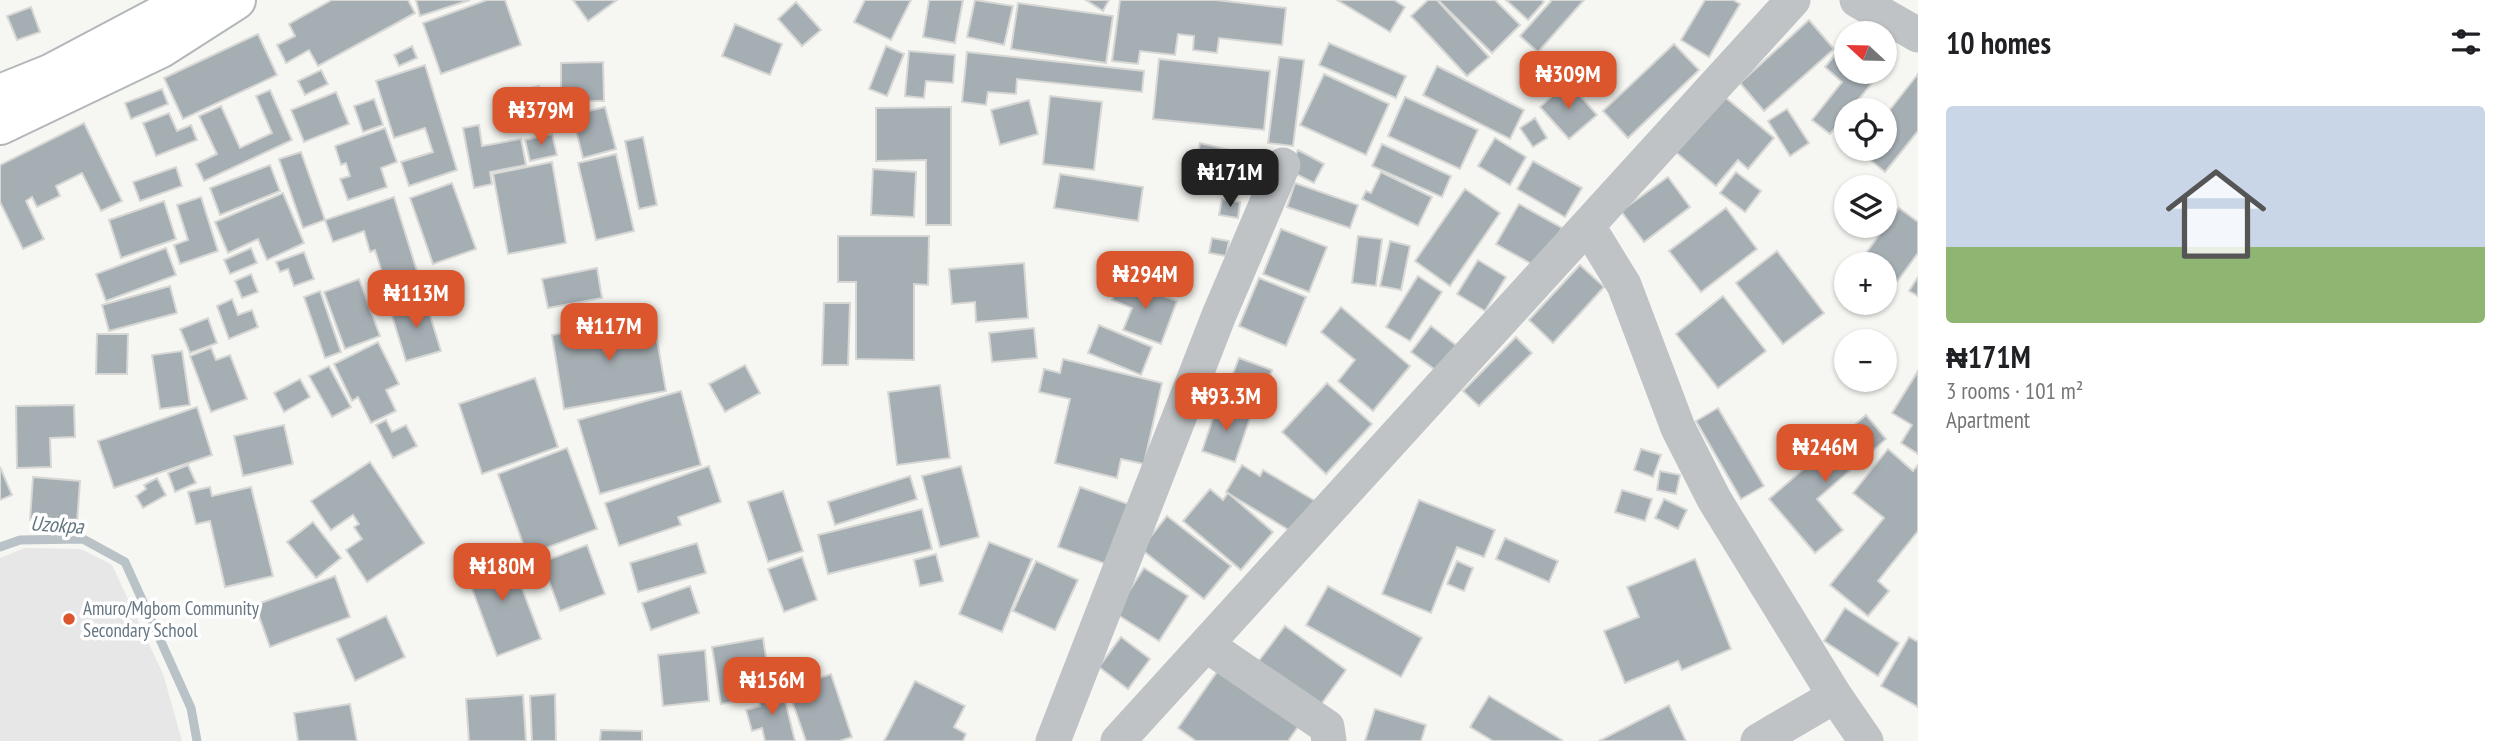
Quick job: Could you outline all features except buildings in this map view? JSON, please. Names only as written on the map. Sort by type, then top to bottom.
[{"type":"main road","points":[[0,94],[62,68],[190,0]]},
{"type":"main road","points":[[0,125],[161,48],[236,0]]},
{"type":"street","points":[[1118,741],[1589,228],[1793,0]]},
{"type":"street","points":[[1857,0],[1918,35]]},
{"type":"street","points":[[1053,741],[1209,341],[1283,165]]},
{"type":"street","points":[[1589,228],[1624,285],[1678,428],[1714,499],[1835,696],[1866,741]]},
{"type":"street","points":[[1208,646],[1327,727],[1329,741]]},
{"type":"street","points":[[1758,741],[1835,696]]},
{"type":"shaded area","name":"Amuro/Mgbom Community Secondary School","points":[[25,548],[81,549],[112,565],[163,674],[182,741],[0,741],[0,558]]},
{"type":"waterway","name":"Uzokpa","points":[[0,547],[20,540],[83,539],[125,562],[191,708],[197,741]]},
{"type":"place","name":"Amuro/Mgbom Community Secondary School","points":[[69,619]]}]
